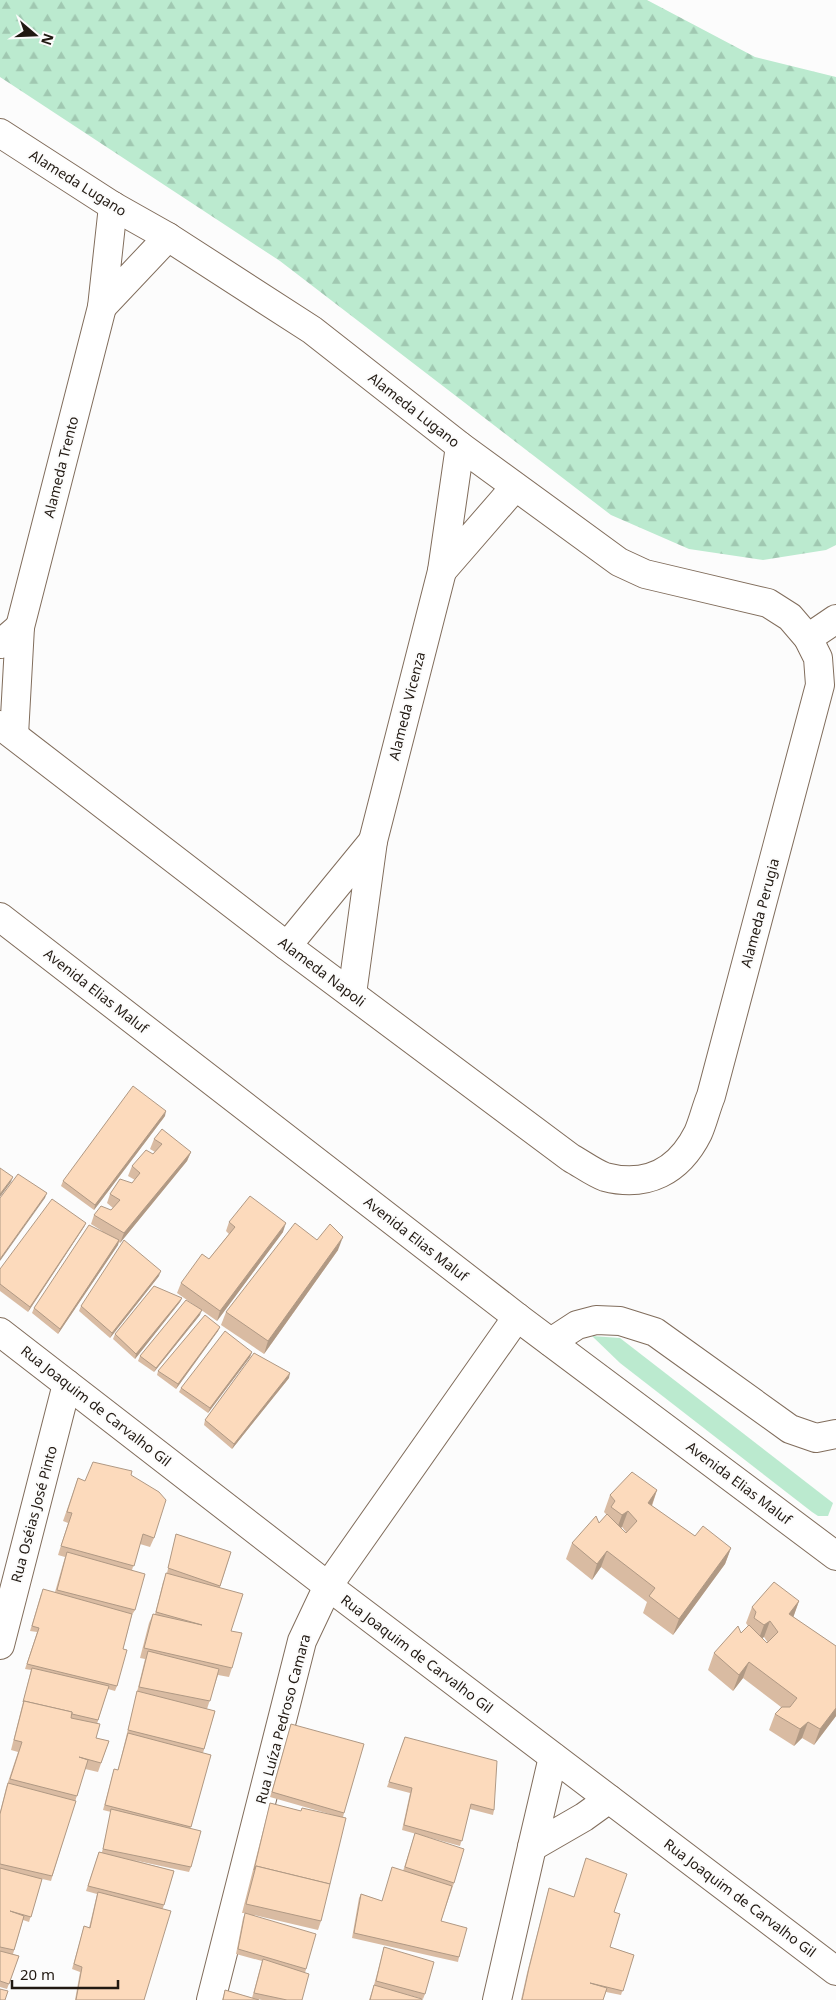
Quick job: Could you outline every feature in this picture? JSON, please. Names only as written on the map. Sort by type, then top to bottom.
[{"type":"street","name":"Alameda Lugano","points":[[0,133],[113,206],[168,237],[312,330],[460,446],[619,562],[646,574],[768,603],[790,617],[808,638]]},
{"type":"street","name":"Alameda Trento","points":[[7,730],[10,635],[102,307],[113,206]]},
{"type":"street","name":"Alameda Trento","points":[[102,307],[168,237]]},
{"type":"street","name":"Alameda Vicenza","points":[[352,994],[372,841],[442,571],[460,446]]},
{"type":"street","name":"Alameda Vicenza","points":[[442,571],[515,486]]},
{"type":"street","points":[[808,638],[836,619]]},
{"type":"street","name":"Alameda Perugia","points":[[661,1175],[681,1159],[698,1133],[713,1087],[820,685],[818,658],[808,638]]},
{"type":"street","name":"Alameda Napoli","points":[[7,730],[287,946],[571,1158],[604,1176],[635,1181],[661,1175]]},
{"type":"street","name":"Alameda Vicenza","points":[[287,946],[372,841]]},
{"type":"street","name":"Avenida Elias Maluf","points":[[0,917],[517,1317],[835,1552]]},
{"type":"street","name":"Rua Luíza Pedroso Camara","points":[[211,2000],[302,1641],[328,1586],[517,1317]]},
{"type":"street","points":[[551,1342],[577,1324],[596,1320],[620,1322],[655,1332],[790,1429],[816,1438],[836,1434]]},
{"type":"street","name":"Rua Joaquim de Carvalho Gil","points":[[0,1332],[328,1586],[836,1971]]},
{"type":"street","name":"Rua Oséias José Pinto","points":[[0,1645],[67,1384]]},
{"type":"street","points":[[497,2000],[553,1757]]},
{"type":"street","points":[[532,1847],[584,1817],[609,1799]]},
{"type":"green space","points":[[0,0],[647,0],[755,57],[836,77],[836,545],[826,550],[763,560],[689,549],[611,515],[280,261],[0,77]]},
{"type":"green space","points":[[592,1336],[620,1338],[833,1503],[828,1516],[818,1516],[812,1512],[620,1363]]},
{"type":"building","points":[[133,1086],[166,1111],[95,1205],[63,1181]]},
{"type":"building","points":[[162,1129],[191,1152],[124,1233],[94,1215],[101,1206],[111,1210],[120,1200],[110,1194],[120,1179],[132,1183],[140,1173],[132,1166],[146,1150],[153,1154],[162,1144],[154,1139]]},
{"type":"building","points":[[0,1168],[13,1177],[0,1194]]},
{"type":"building","points":[[18,1174],[47,1193],[0,1259],[0,1198]]},
{"type":"building","points":[[250,1196],[286,1223],[220,1311],[181,1283],[202,1254],[209,1259],[235,1227],[229,1222]]},
{"type":"building","points":[[52,1199],[86,1223],[30,1307],[0,1284],[0,1269]]},
{"type":"building","points":[[295,1223],[317,1240],[330,1224],[343,1237],[268,1341],[226,1312]]},
{"type":"building","points":[[89,1225],[119,1240],[60,1329],[34,1308]]},
{"type":"building","points":[[124,1240],[161,1271],[112,1333],[81,1306]]},
{"type":"building","points":[[154,1286],[182,1298],[136,1354],[115,1334]]},
{"type":"building","points":[[186,1300],[202,1310],[156,1368],[140,1356]]},
{"type":"building","points":[[205,1315],[220,1327],[178,1384],[158,1371]]},
{"type":"building","points":[[225,1331],[252,1352],[210,1408],[181,1388]]},
{"type":"building","points":[[254,1353],[290,1373],[234,1444],[205,1420]]},
{"type":"building","points":[[93,1462],[132,1471],[131,1475],[159,1492],[166,1500],[154,1538],[143,1534],[134,1566],[61,1546],[72,1513],[67,1512],[78,1478],[85,1481]]},
{"type":"building","points":[[632,1472],[657,1490],[648,1503],[695,1536],[703,1526],[731,1548],[679,1619],[649,1596],[655,1588],[607,1551],[597,1564],[572,1543],[596,1516],[599,1523],[607,1514],[626,1533],[637,1521],[628,1511],[622,1515],[611,1507],[615,1501],[610,1495]]},
{"type":"building","points":[[176,1534],[231,1552],[220,1586],[168,1568]]},
{"type":"building","points":[[67,1552],[145,1574],[135,1610],[57,1590]]},
{"type":"building","points":[[166,1573],[243,1594],[231,1631],[242,1633],[232,1668],[144,1648],[153,1614],[202,1625],[156,1612]]},
{"type":"building","points":[[774,1582],[799,1601],[789,1614],[836,1646],[836,1708],[820,1729],[808,1722],[800,1729],[775,1714],[782,1707],[790,1707],[797,1698],[749,1662],[739,1675],[714,1653],[738,1626],[741,1633],[749,1625],[767,1643],[778,1632],[770,1621],[764,1625],[754,1618],[756,1612],[752,1607]]},
{"type":"building","points":[[43,1589],[132,1614],[123,1649],[127,1650],[117,1686],[27,1664],[39,1628],[32,1626]]},
{"type":"building","points":[[148,1651],[219,1669],[210,1701],[139,1687]]},
{"type":"building","points":[[32,1668],[109,1686],[98,1720],[72,1714],[72,1712],[23,1702]]},
{"type":"building","points":[[137,1691],[215,1711],[204,1749],[128,1730]]},
{"type":"building","points":[[24,1701],[72,1712],[71,1718],[100,1724],[96,1738],[109,1741],[101,1763],[79,1757],[88,1760],[77,1796],[10,1779],[22,1742],[14,1740]]},
{"type":"building","points":[[291,1724],[364,1744],[344,1813],[272,1792]]},
{"type":"building","points":[[128,1733],[211,1755],[191,1827],[105,1805],[114,1769],[118,1770]]},
{"type":"building","points":[[405,1737],[497,1761],[494,1810],[471,1804],[462,1841],[404,1825],[412,1788],[389,1782]]},
{"type":"building","points":[[8,1783],[76,1801],[52,1876],[0,1864],[0,1814]]},
{"type":"building","points":[[270,1803],[301,1811],[302,1808],[346,1818],[330,1884],[256,1866],[254,1870]]},
{"type":"building","points":[[111,1809],[201,1831],[191,1867],[103,1849]]},
{"type":"building","points":[[415,1833],[464,1849],[454,1883],[405,1867]]},
{"type":"building","points":[[99,1852],[174,1871],[164,1905],[88,1886]]},
{"type":"building","points":[[586,1858],[627,1874],[614,1912],[620,1914],[610,1947],[634,1955],[623,1991],[590,1983],[607,1988],[603,2000],[522,2000],[549,1888],[574,1897]]},
{"type":"building","points":[[256,1866],[330,1884],[321,1921],[246,1904]]},
{"type":"building","points":[[392,1867],[452,1886],[441,1921],[467,1928],[459,1957],[354,1933],[361,1894],[382,1901]]},
{"type":"building","points":[[0,1868],[42,1879],[31,1917],[10,1911],[24,1916],[14,1950],[0,1947]]},
{"type":"building","points":[[98,1892],[171,1911],[144,2000],[76,2000],[82,1967],[74,1964],[84,1926],[90,1928]]},
{"type":"building","points":[[245,1913],[316,1934],[306,1969],[238,1949]]},
{"type":"building","points":[[384,1947],[434,1962],[425,1994],[376,1981]]},
{"type":"building","points":[[0,1951],[19,1956],[9,1984],[0,1981]]},
{"type":"building","points":[[263,1959],[309,1974],[302,2000],[287,2000],[254,1993]]},
{"type":"building","points":[[374,1985],[422,1999],[422,2000],[370,2000]]},
{"type":"building","points":[[0,1989],[8,1991],[5,2000],[0,2000]]},
{"type":"building","points":[[225,1990],[259,2000],[223,2000]]}]
